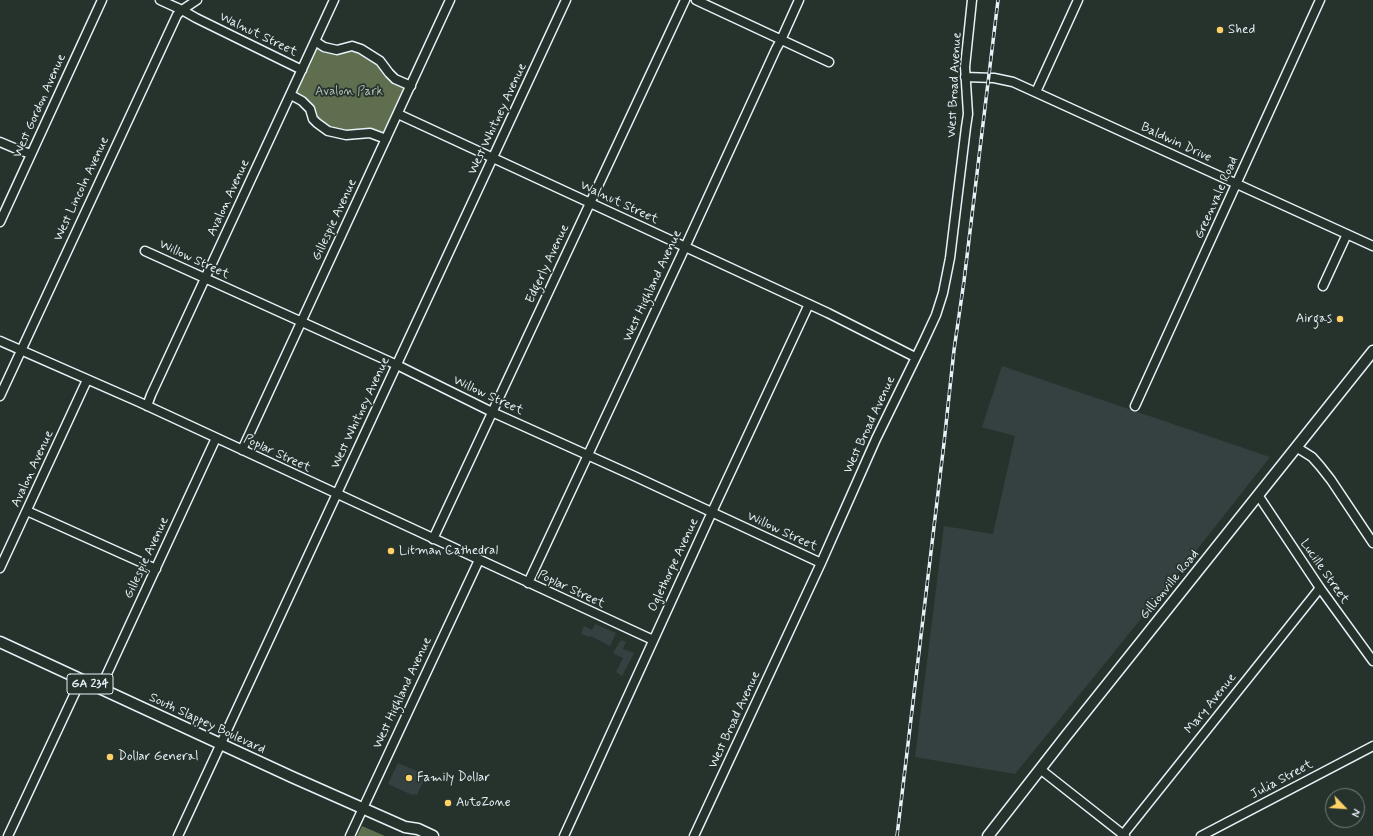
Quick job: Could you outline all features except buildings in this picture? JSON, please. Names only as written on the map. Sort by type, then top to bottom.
[{"type":"main road","name":"Gillionville Road","points":[[988,836],[1373,351]]},
{"type":"main road","name":"South Slappey Boulevard","points":[[0,642],[362,808],[405,827],[418,829],[433,836]]},
{"type":"main road","name":"South Slappey Boulevard","points":[[405,827],[412,836]]},
{"type":"street","name":"West Gordon Avenue","points":[[0,222],[102,0]]},
{"type":"street","name":"Walnut Street","points":[[160,0],[302,70]]},
{"type":"street","name":"West Lincoln Avenue","points":[[0,396],[177,15],[197,0]]},
{"type":"street","name":"Avalon Avenue","points":[[147,406],[150,395],[334,0]]},
{"type":"street","name":"Gillespie Avenue","points":[[242,450],[450,0]]},
{"type":"street","name":"West Whitney Avenue","points":[[178,836],[220,744],[225,738],[566,0]]},
{"type":"street","name":"Edgerly Avenue","points":[[433,539],[685,0]]},
{"type":"street","points":[[696,0],[829,62]]},
{"type":"street","name":"West Highland Avenue","points":[[528,583],[772,56],[781,40],[798,0]]},
{"type":"street","name":"West Broad Avenue","points":[[694,836],[821,563],[876,439],[936,315],[943,293],[950,258],[968,114],[965,67],[972,0]]},
{"type":"street","points":[[1036,92],[1078,0]]},
{"type":"street","name":"Greenvale Road","points":[[1135,406],[1320,0]]},
{"type":"street","name":"Walnut Street","points":[[315,41],[324,47],[337,50],[352,46],[361,49],[380,62],[395,79],[411,86]]},
{"type":"street","name":"Baldwin Drive","points":[[965,77],[983,77],[1013,82],[1373,246]]},
{"type":"street","points":[[291,95],[302,101],[310,109],[317,123],[328,131],[346,135],[370,133],[386,138]]},
{"type":"street","name":"Walnut Street","points":[[398,114],[834,315],[915,357]]},
{"type":"street","points":[[0,142],[31,154]]},
{"type":"street","points":[[1323,286],[1347,234]]},
{"type":"street","name":"Willow Street","points":[[145,251],[397,365],[492,412],[821,563]]},
{"type":"street","name":"Oglethorpe Avenue","points":[[564,836],[809,304]]},
{"type":"street","name":"Poplar Street","points":[[0,341],[147,406],[653,640]]},
{"type":"street","name":"Avalon Avenue","points":[[0,568],[87,380]]},
{"type":"street","name":"Gillespie Avenue","points":[[100,689],[216,438]]},
{"type":"street","points":[[1296,447],[1312,457],[1320,466],[1373,543]]},
{"type":"street","name":"Lucille Street","points":[[1258,495],[1320,588],[1373,661]]},
{"type":"street","points":[[26,511],[156,569]]},
{"type":"street","name":"West Highland Avenue","points":[[350,836],[479,560]]},
{"type":"street","name":"Mary Avenue","points":[[1123,835],[1320,588]]},
{"type":"street","points":[[8,836],[81,680]]},
{"type":"street","name":"Julia Street","points":[[1201,836],[1373,746]]},
{"type":"street","points":[[1040,769],[1123,835]]},
{"type":"shaded area","points":[[1002,366],[1270,457],[1188,561],[1015,774],[915,757],[944,526],[993,534],[1015,436],[982,427]]},
{"type":"shaded area","points":[[595,624],[616,633],[610,646],[591,636],[581,634],[584,626],[592,630]]},
{"type":"shaded area","points":[[621,640],[626,642],[623,649],[634,653],[622,676],[616,672],[623,658],[613,653]]},
{"type":"shaded area","points":[[398,763],[426,775],[417,795],[412,795],[388,784]]},
{"type":"green space","name":"Avalon Park","points":[[316,43],[348,48],[372,57],[409,86],[386,138],[346,134],[329,130],[292,94]]},
{"type":"green space","points":[[362,826],[385,836],[357,836]]},
{"type":"railway","points":[[897,836],[954,350],[964,281],[998,0]]},
{"type":"place","name":"Shed","points":[[1220,30]]},
{"type":"place","name":"Airgas","points":[[1340,319]]},
{"type":"place","name":"Litman Cathedral","points":[[391,551]]},
{"type":"place","name":"Dollar General","points":[[110,757]]},
{"type":"place","name":"Family Dollar","points":[[409,778]]},
{"type":"place","name":"AutoZone","points":[[448,803]]}]
